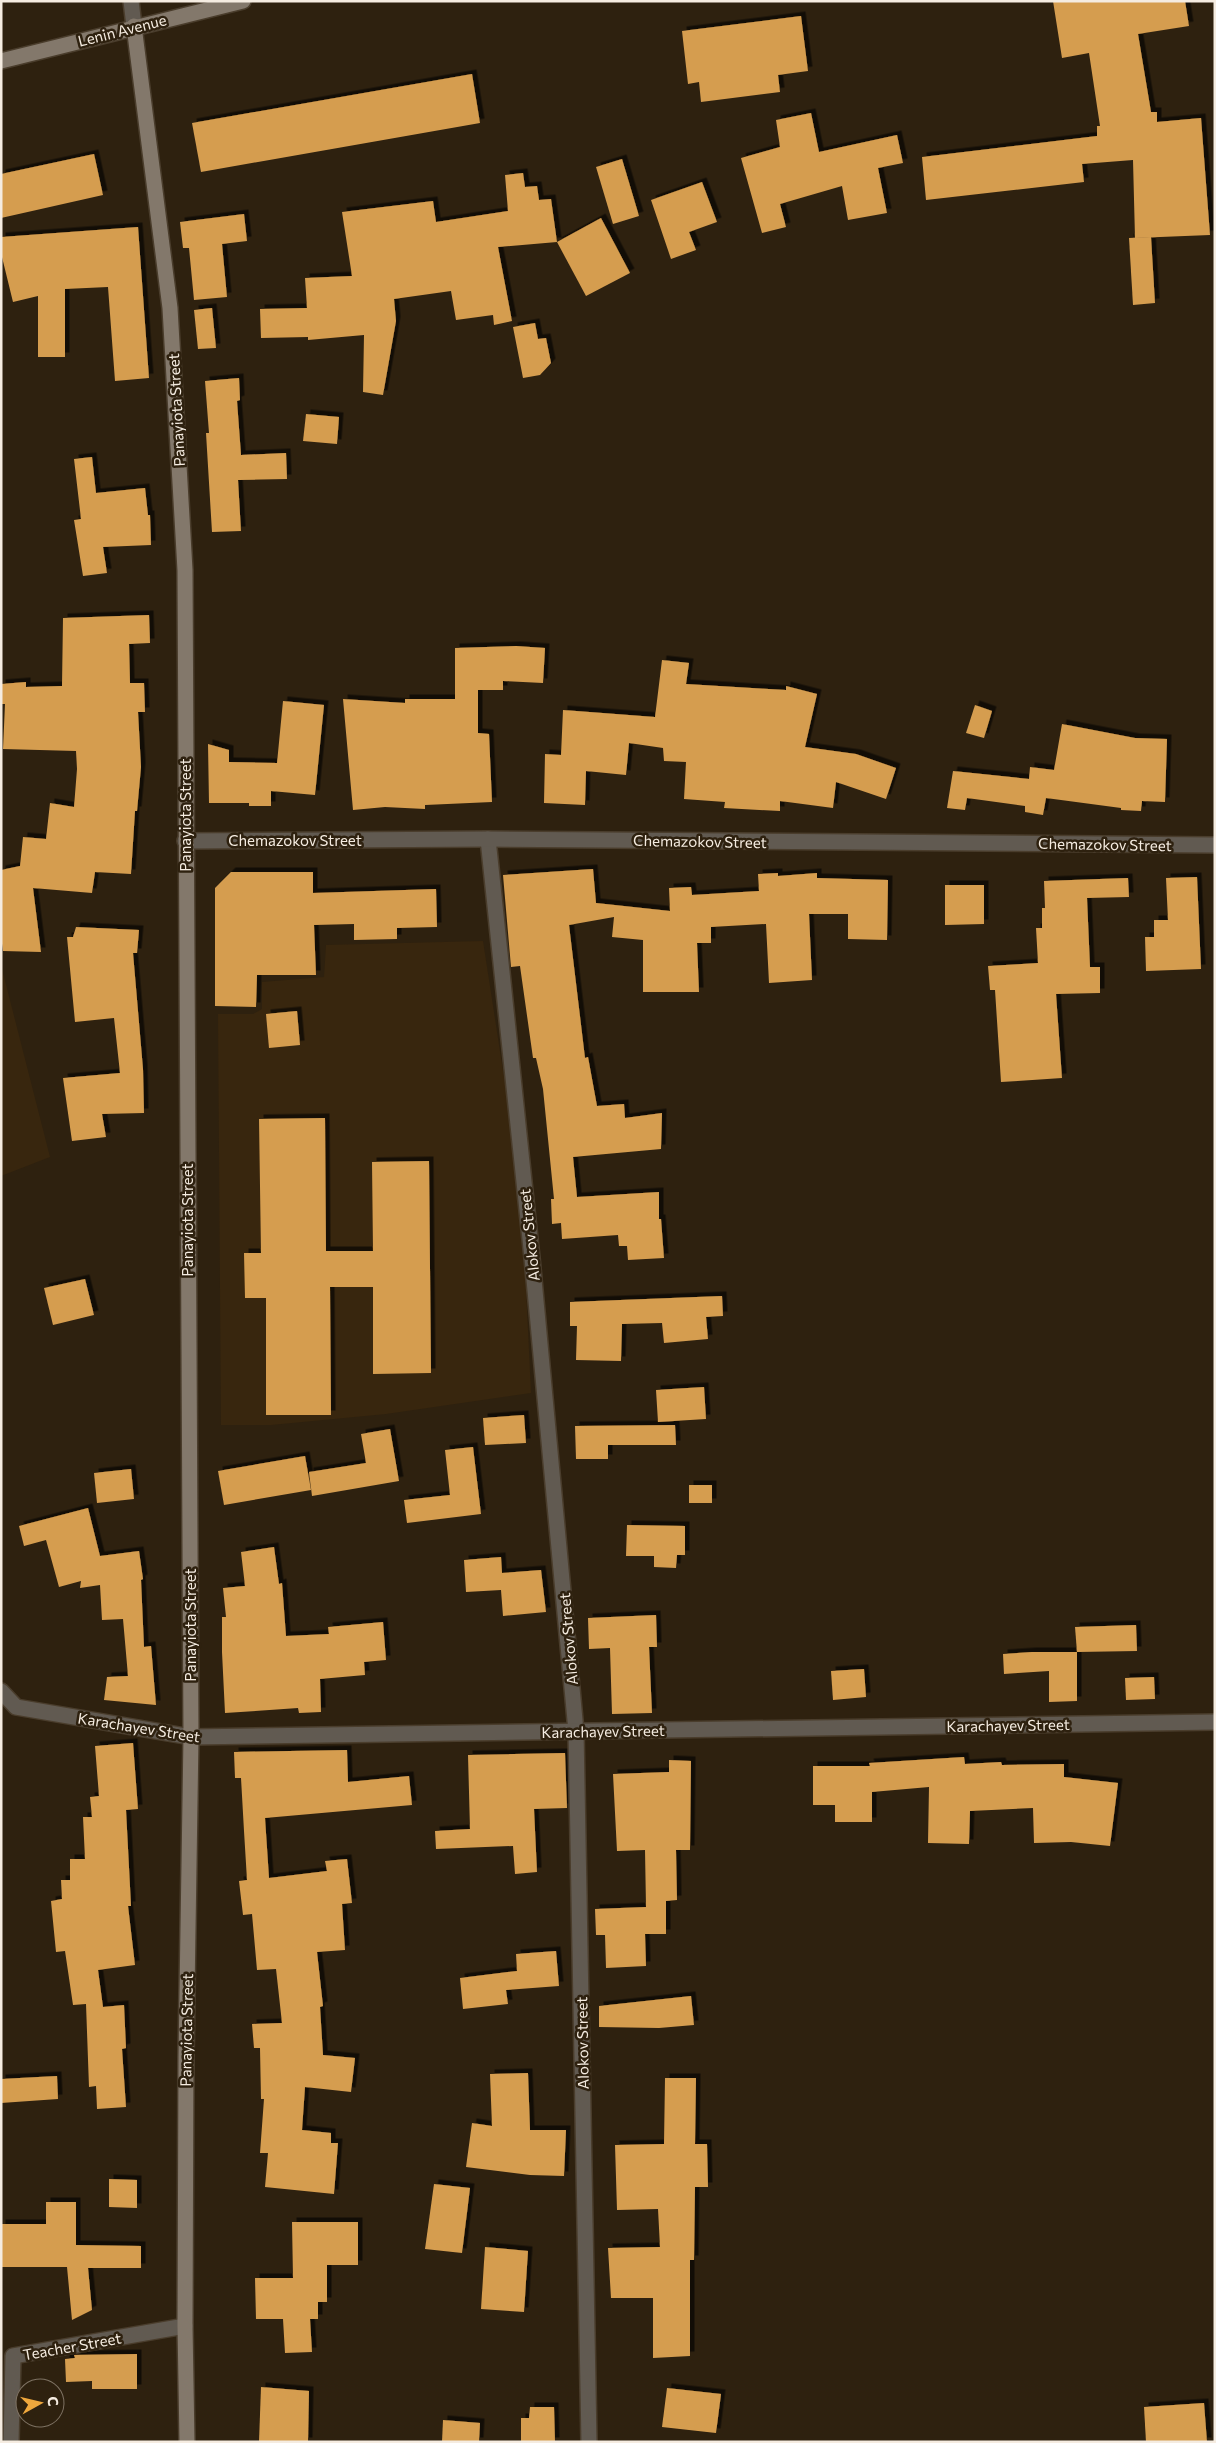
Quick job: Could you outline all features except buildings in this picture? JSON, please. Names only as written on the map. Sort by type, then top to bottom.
[{"type":"street","name":"Panayiota Street","points":[[131,1],[171,317],[185,570],[191,1737],[184,2326],[186,2442]]},
{"type":"street","name":"Lenin Avenue","points":[[1,61],[134,26],[243,1]]},
{"type":"street","name":"Chemazokov Street","points":[[185,841],[488,839],[1215,845]]},
{"type":"street","name":"Alokov Street","points":[[488,839],[532,1258],[576,1731],[589,2442]]},
{"type":"street","name":"Karachayev Street","points":[[1,1692],[16,1707],[191,1737],[1215,1722]]},
{"type":"street","name":"Teacher Street","points":[[11,2442],[14,2356],[184,2326]]},
{"type":"shaded area","points":[[483,941],[510,1116],[526,1288],[531,1393],[386,1414],[271,1425],[221,1425],[218,1014],[253,1014],[262,1009],[262,982],[324,977],[326,945]]},
{"type":"shaded area","points":[[1,965],[50,1157],[1,1176]]}]
